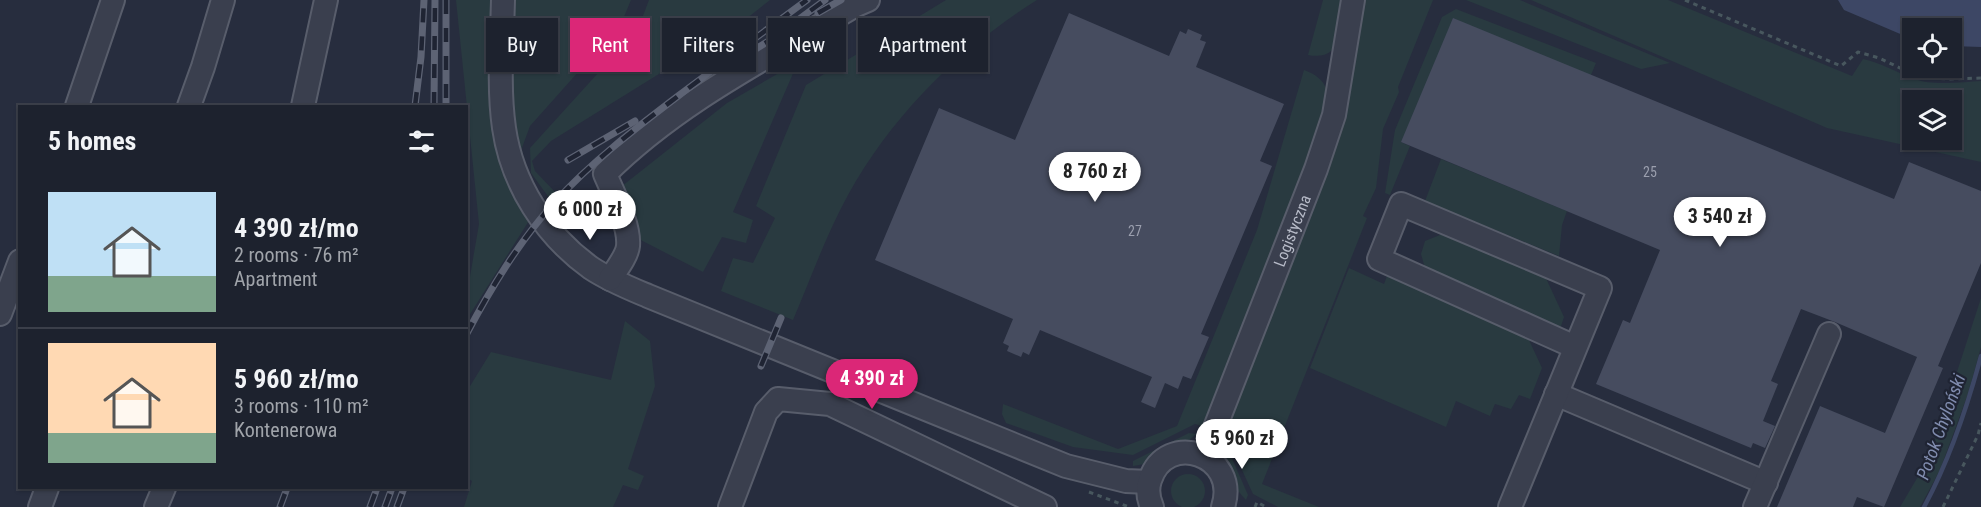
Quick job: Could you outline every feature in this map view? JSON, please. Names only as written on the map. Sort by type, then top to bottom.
[{"type":"street","points":[[77,105],[113,0]]},
{"type":"street","points":[[189,105],[223,0]]},
{"type":"street","points":[[303,105],[326,0]]},
{"type":"street","points":[[503,0],[501,87],[503,127],[510,158],[518,181],[548,229],[568,250],[592,268],[610,279],[670,305],[1066,466],[1126,481],[1149,482]]},
{"type":"street","points":[[610,279],[628,248],[628,242],[621,214],[605,174],[628,151],[697,99],[854,6],[868,0]]},
{"type":"street","name":"Logistyczna","points":[[1204,456],[1316,169],[1334,115],[1353,0]]},
{"type":"street","points":[[1510,507],[1600,288],[1401,204],[1379,259],[1575,347]]},
{"type":"street","points":[[0,314],[18,266]]},
{"type":"street","points":[[1755,507],[1829,334]]},
{"type":"street","points":[[1556,394],[1766,483]]},
{"type":"street","points":[[737,505],[766,412],[778,399],[830,404],[1045,507]]},
{"type":"street","points":[[1152,507],[1148,493],[1153,473],[1167,458],[1186,452],[1204,456],[1220,471],[1225,480],[1225,507]]},
{"type":"street","points":[[40,507],[47,489]]},
{"type":"street","points":[[156,507],[164,489]]},
{"type":"path","points":[[1684,0],[1841,66],[1857,52],[1879,58],[1919,77],[1947,80],[1981,78]]},
{"type":"path","points":[[1943,507],[1978,435],[1981,423]]},
{"type":"path","points":[[1254,507],[1257,502],[1266,507]]},
{"type":"shaded area","points":[[456,0],[631,0],[624,18],[570,18],[570,72],[578,72],[530,126],[512,175],[532,216],[468,317],[468,288],[479,224]]},
{"type":"shaded area","points":[[649,0],[770,0],[747,18],[662,18],[662,72],[551,141],[532,161],[535,171],[556,193],[550,199],[531,173],[530,148],[599,72],[650,72],[650,18],[642,18]]},
{"type":"shaded area","points":[[946,0],[1037,0],[988,35],[988,18],[916,18]]},
{"type":"shaded area","points":[[1323,0],[1345,0],[1339,40],[1329,53],[1320,56],[1308,55]]},
{"type":"shaded area","points":[[1360,0],[1433,0],[1383,129],[1376,188],[1363,216],[1367,218],[1262,484],[1319,507],[1278,507],[1253,494],[1226,435]]},
{"type":"shaded area","points":[[1466,0],[1520,0],[1670,63],[1641,69]]},
{"type":"shaded area","points":[[1531,0],[1668,0],[1852,76],[1863,59],[1902,74],[1902,78],[1948,83],[1981,81],[1981,162],[1927,150],[1962,150],[1962,90],[1902,90],[1902,145],[1827,128]]},
{"type":"shaded area","points":[[1456,9],[1596,63],[1591,75],[1401,142],[1410,146],[1390,195],[1385,193],[1395,130],[1442,17]]},
{"type":"shaded area","points":[[858,53],[858,72],[945,72],[907,111],[866,165],[840,210],[793,320],[721,291],[733,258],[753,263],[775,218],[756,206],[806,85],[827,72],[846,72],[846,61]]},
{"type":"shaded area","points":[[1304,70],[1323,82],[1329,104],[1247,324],[1202,426],[1195,424],[1133,455],[1073,447],[1006,423],[1002,414],[1003,404],[1118,449],[1177,426],[1257,230]]},
{"type":"shaded area","points":[[781,72],[794,72],[733,212],[753,220],[746,243],[722,237],[703,272],[588,213],[727,103]]},
{"type":"shaded area","points":[[1441,159],[1567,211],[1562,225],[1559,256],[1436,206],[1433,212],[1422,209]]},
{"type":"shaded area","points":[[1445,233],[1544,274],[1564,317],[1561,326],[1552,328],[1427,275],[1421,254],[1425,241]]},
{"type":"shaded area","points":[[1349,268],[1384,284],[1389,271],[1522,325],[1542,368],[1530,399],[1519,395],[1511,409],[1495,404],[1490,416],[1456,401],[1446,427],[1310,368]]},
{"type":"shaded area","points":[[1981,298],[1981,347],[1969,391],[1940,470],[1920,507],[1900,507],[1929,458]]},
{"type":"shaded area","points":[[625,321],[650,341],[655,386],[628,469],[644,476],[638,490],[623,485],[613,507],[464,507],[472,481],[468,479],[468,389],[491,352],[611,380]]},
{"type":"shaded area","points":[[1189,433],[1196,434],[1175,450],[1157,459],[1133,466],[1133,461]]},
{"type":"shaded area","points":[[1224,446],[1227,447],[1248,495],[1246,500],[1230,475],[1225,461]]},
{"type":"shaded area","points":[[1188,474],[1200,479],[1205,491],[1200,503],[1188,508],[1176,503],[1171,491],[1176,479]]},
{"type":"water","points":[[1838,0],[1981,0],[1981,47],[1962,46],[1962,18],[1902,18],[1902,35],[1844,10]]},
{"type":"building","points":[[1069,13],[1169,56],[1180,31],[1186,34],[1188,29],[1202,35],[1200,40],[1206,42],[1196,67],[1284,104],[1260,161],[1272,166],[1201,334],[1209,337],[1191,379],[1183,376],[1178,389],[1165,383],[1155,408],[1141,402],[1152,377],[1040,330],[1029,355],[1023,352],[1021,357],[1007,351],[1009,346],[1003,343],[1013,319],[875,260],[939,108],[1015,140]]},
{"type":"building","points":[[1453,18],[1894,199],[1909,162],[1981,191],[1981,263],[1938,366],[1943,368],[1884,507],[1857,497],[1853,507],[1777,507],[1820,406],[1885,433],[1917,357],[1801,309],[1771,381],[1778,384],[1763,421],[1775,426],[1765,448],[1753,443],[1751,448],[1596,384],[1623,320],[1630,323],[1660,250],[1401,142]]},
{"type":"waterway","name":"Potok Chyloński","points":[[1924,507],[1957,433],[1981,356]]},
{"type":"railway","points":[[415,105],[421,57],[424,0]]},
{"type":"railway","points":[[434,105],[435,0]]},
{"type":"railway","points":[[446,0],[446,105]]},
{"type":"railway","points":[[468,331],[495,283],[517,250],[541,218],[569,187],[634,130],[807,0]]},
{"type":"railway","points":[[756,49],[825,0]]},
{"type":"railway","points":[[818,13],[841,0]]},
{"type":"railway","points":[[568,160],[635,121]]},
{"type":"railway","points":[[761,366],[781,318]]},
{"type":"railway","points":[[280,507],[287,489]]},
{"type":"railway","points":[[370,507],[377,489]]},
{"type":"railway","points":[[385,507],[392,489]]},
{"type":"railway","points":[[397,507],[404,489]]}]
